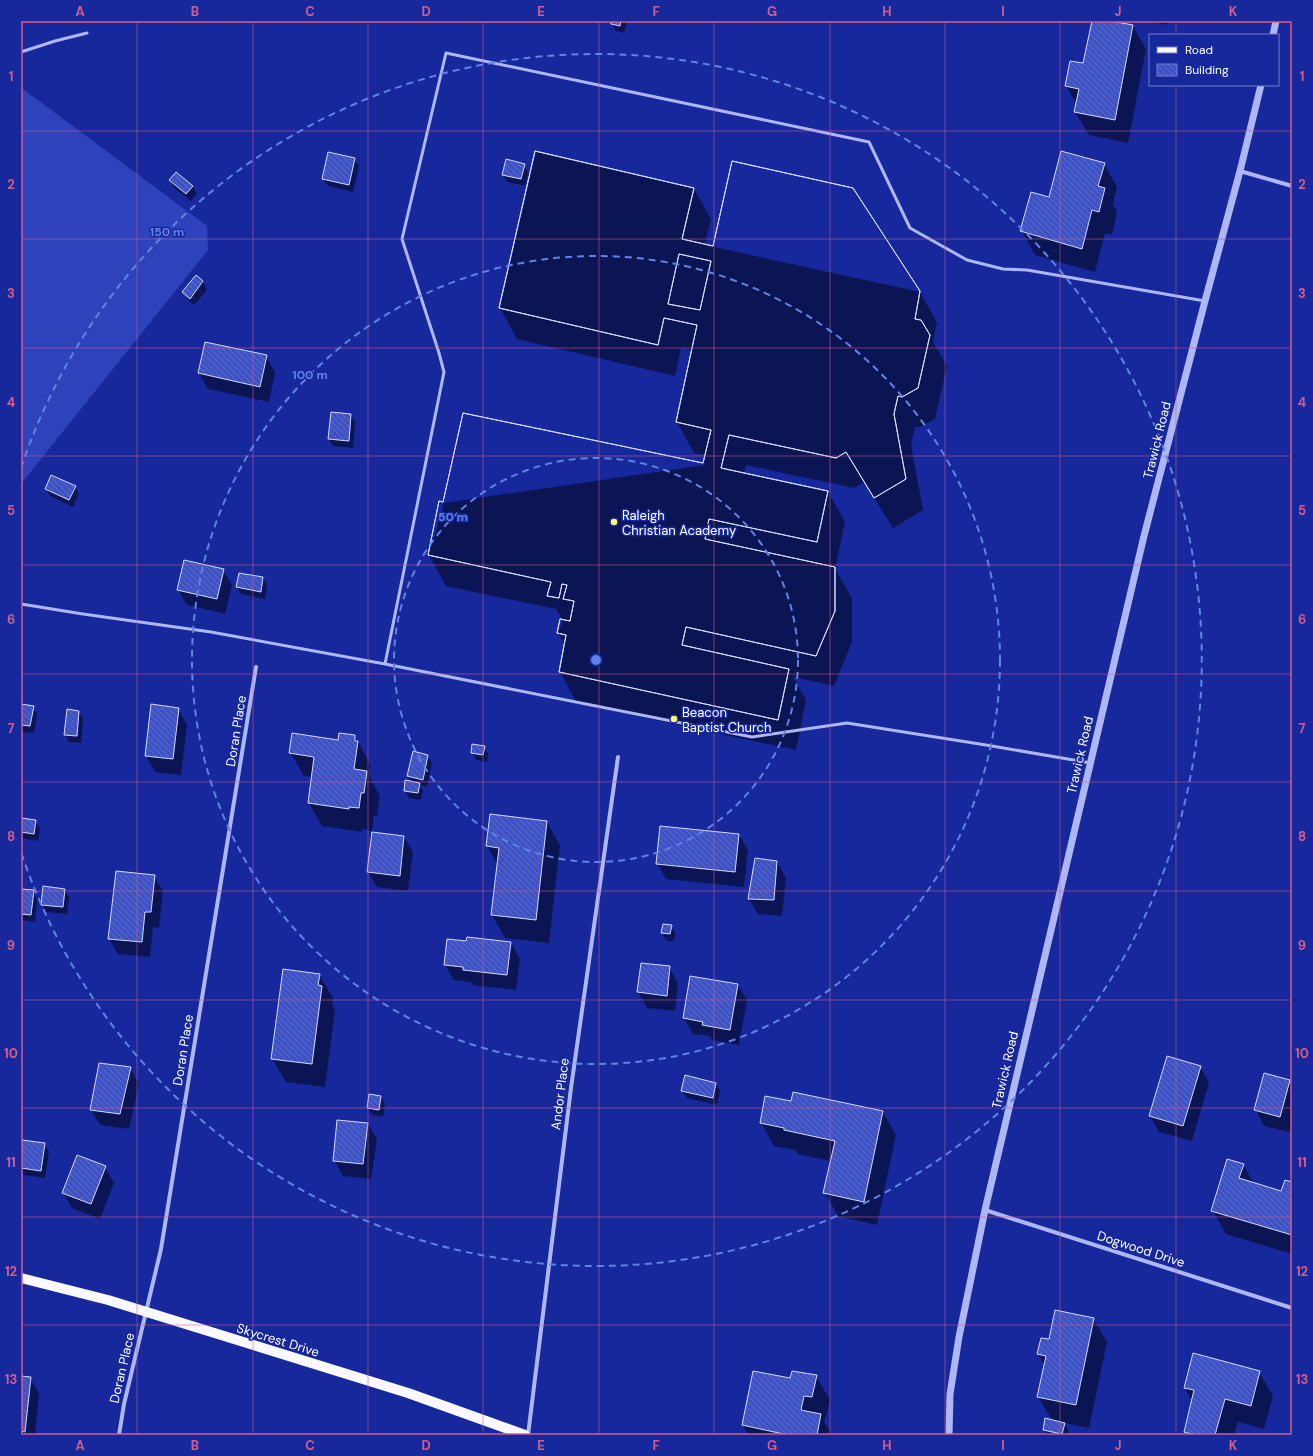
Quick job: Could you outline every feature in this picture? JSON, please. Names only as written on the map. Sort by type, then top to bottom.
[{"type":"main road","name":"Skycrest Drive","points":[[21,1278],[108,1300],[408,1393],[527,1435]]},
{"type":"street","points":[[1273,34],[1276,21]]},
{"type":"street","name":"Trawick Road","points":[[949,1435],[950,1394],[959,1337],[985,1210],[1144,536],[1240,171],[1261,86]]},
{"type":"street","points":[[1240,171],[1292,186]]},
{"type":"street","name":"Doran Place","points":[[120,1435],[124,1404],[161,1249],[256,667]]},
{"type":"street","name":"Andor Place","points":[[527,1435],[571,1088],[618,757]]},
{"type":"street","name":"Dogwood Drive","points":[[985,1210],[1292,1308]]},
{"type":"lane","points":[[21,52],[87,33]]},
{"type":"lane","points":[[385,664],[444,372],[440,353],[402,239],[446,53],[869,142],[910,228],[967,260],[1003,269],[1027,270],[1205,301]]},
{"type":"lane","points":[[21,604],[210,632],[385,664],[752,737],[847,724],[986,745],[1091,763]]},
{"type":"shaded area","points":[[23,89],[207,226],[208,250],[21,484],[21,91]]},
{"type":"building","points":[[611,21],[621,21],[620,26],[611,24]]},
{"type":"building","points":[[1092,21],[1111,21],[1133,25],[1115,120],[1074,112],[1079,89],[1065,86],[1070,61],[1083,63]]},
{"type":"building","points":[[535,151],[694,188],[682,239],[713,246],[732,161],[853,188],[920,291],[915,319],[921,320],[930,335],[918,388],[902,397],[898,396],[894,414],[906,479],[874,498],[846,452],[836,458],[729,435],[721,468],[828,491],[817,542],[709,519],[705,539],[835,567],[835,611],[816,656],[686,627],[682,645],[789,669],[778,720],[559,672],[566,635],[557,633],[560,619],[570,621],[574,601],[563,599],[567,585],[562,584],[559,598],[547,596],[551,582],[428,555],[439,501],[443,502],[463,413],[703,463],[711,430],[676,422],[697,325],[664,318],[658,345],[499,308]],"holes":[[[679,254],[711,261],[700,310],[668,304]]]},
{"type":"building","points":[[535,151],[694,188],[682,239],[713,246],[732,161],[853,188],[920,291],[915,319],[921,320],[930,335],[918,388],[902,397],[898,396],[894,414],[906,479],[874,498],[846,452],[836,458],[729,435],[721,468],[828,491],[817,542],[709,519],[705,539],[835,567],[835,611],[816,656],[686,627],[682,645],[789,669],[778,720],[559,672],[566,635],[557,633],[560,619],[570,621],[574,601],[563,599],[567,585],[562,584],[559,598],[547,596],[551,582],[428,555],[439,501],[443,502],[463,413],[703,463],[711,430],[676,422],[697,325],[664,318],[658,345],[499,308]]},
{"type":"building","points":[[1061,151],[1105,163],[1098,186],[1105,188],[1099,212],[1092,210],[1082,249],[1020,231],[1031,192],[1049,197]]},
{"type":"building","points":[[328,152],[355,158],[349,185],[322,179]]},
{"type":"building","points":[[506,159],[525,164],[521,179],[502,175]]},
{"type":"building","points":[[176,172],[193,186],[186,194],[169,180]]},
{"type":"building","points":[[679,254],[711,261],[700,310],[668,304]]},
{"type":"building","points":[[196,275],[203,281],[190,299],[182,292]]},
{"type":"building","points":[[205,342],[267,355],[260,387],[198,373]]},
{"type":"building","points":[[331,412],[351,414],[349,441],[328,439]]},
{"type":"building","points":[[51,475],[76,486],[69,500],[45,489]]},
{"type":"building","points":[[184,560],[224,569],[217,599],[177,590]]},
{"type":"building","points":[[239,573],[263,577],[261,592],[236,587]]},
{"type":"building","points":[[21,704],[34,706],[30,726],[21,725]]},
{"type":"building","points":[[151,704],[179,708],[173,759],[145,756]]},
{"type":"building","points":[[67,709],[79,711],[77,736],[64,735]]},
{"type":"building","points":[[292,733],[338,740],[339,733],[355,735],[355,741],[358,741],[354,769],[367,771],[364,793],[361,793],[359,808],[349,807],[349,809],[308,803],[314,757],[289,753]]},
{"type":"building","points":[[472,744],[485,746],[483,755],[471,753]]},
{"type":"building","points":[[413,751],[428,755],[423,780],[407,776]]},
{"type":"building","points":[[405,780],[420,783],[418,793],[404,791]]},
{"type":"building","points":[[490,814],[547,821],[536,920],[491,915],[499,848],[486,846]]},
{"type":"building","points":[[21,818],[36,820],[34,834],[21,832]]},
{"type":"building","points":[[660,826],[739,834],[735,872],[656,864]]},
{"type":"building","points":[[372,832],[404,836],[400,876],[367,872]]},
{"type":"building","points":[[755,858],[777,861],[774,900],[748,899]]},
{"type":"building","points":[[116,871],[155,875],[151,912],[145,912],[142,942],[108,939]]},
{"type":"building","points":[[43,886],[65,889],[63,907],[41,905]]},
{"type":"building","points":[[21,889],[34,890],[31,915],[21,914]]},
{"type":"building","points":[[663,924],[672,925],[670,934],[661,933]]},
{"type":"building","points":[[467,937],[511,942],[507,975],[463,970],[463,967],[444,965],[447,939],[466,941]]},
{"type":"building","points":[[641,963],[670,966],[667,996],[637,992]]},
{"type":"building","points":[[283,969],[320,974],[318,985],[322,986],[312,1064],[271,1059]]},
{"type":"building","points":[[690,976],[738,984],[730,1030],[702,1025],[703,1022],[683,1018]]},
{"type":"building","points":[[1167,1056],[1201,1066],[1183,1126],[1149,1116]]},
{"type":"building","points":[[99,1063],[131,1067],[120,1114],[90,1110]]},
{"type":"building","points":[[1264,1073],[1290,1080],[1280,1117],[1254,1110]]},
{"type":"building","points":[[685,1075],[716,1083],[713,1098],[681,1091]]},
{"type":"building","points":[[793,1092],[883,1111],[864,1202],[823,1193],[835,1141],[784,1130],[784,1128],[760,1123],[765,1096],[791,1101]]},
{"type":"building","points":[[369,1094],[381,1096],[379,1110],[367,1108]]},
{"type":"building","points":[[337,1120],[368,1123],[363,1164],[333,1161]]},
{"type":"building","points":[[22,1140],[45,1143],[41,1171],[21,1168]]},
{"type":"building","points":[[77,1155],[106,1166],[91,1204],[62,1193]]},
{"type":"building","points":[[1227,1159],[1244,1164],[1239,1178],[1281,1191],[1285,1180],[1292,1182],[1292,1235],[1211,1211]]},
{"type":"building","points":[[1055,1310],[1094,1318],[1076,1405],[1037,1397],[1046,1356],[1037,1354],[1041,1338],[1049,1339]]},
{"type":"building","points":[[1193,1353],[1260,1371],[1251,1406],[1225,1399],[1215,1435],[1196,1435],[1184,1432],[1194,1390],[1184,1388]]},
{"type":"building","points":[[753,1371],[790,1378],[792,1371],[817,1375],[812,1397],[804,1396],[801,1410],[821,1414],[817,1435],[788,1435],[742,1425]]},
{"type":"building","points":[[21,1376],[31,1377],[25,1432],[21,1431]]},
{"type":"building","points":[[1045,1418],[1065,1423],[1062,1434],[1043,1430]]},
{"type":"place","name":"Raleigh Christian Academy","points":[[614,522]]},
{"type":"place","name":"Beacon Baptist Church","points":[[674,719]]}]
